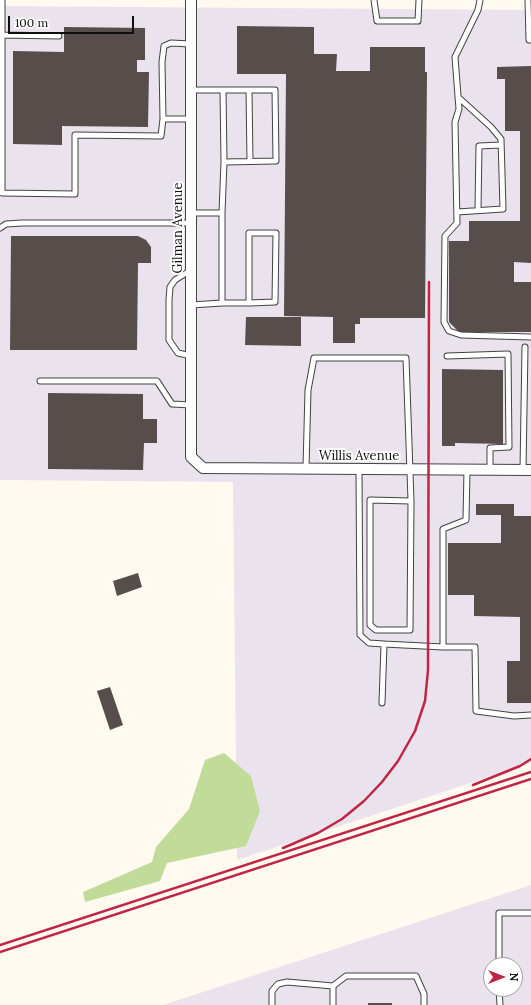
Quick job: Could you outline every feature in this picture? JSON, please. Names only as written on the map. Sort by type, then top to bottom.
[{"type":"street","name":"Gilman Avenue","points":[[191,0],[191,457]]},
{"type":"street","name":"Willis Avenue","points":[[191,457],[203,468],[527,470]]},
{"type":"lane","points":[[2,0],[2,194],[75,194],[75,135],[161,136],[163,119],[162,62],[164,46],[171,43],[191,44]]},
{"type":"lane","points":[[374,0],[377,21],[418,21],[419,0]]},
{"type":"lane","points":[[480,0],[478,10],[455,56],[459,109],[455,122],[457,223],[445,236],[444,322],[449,331],[461,335],[531,337]]},
{"type":"lane","points":[[528,0],[529,40],[531,40]]},
{"type":"lane","points":[[2,35],[59,36]]},
{"type":"lane","points":[[191,90],[275,90],[276,160],[224,162]]},
{"type":"lane","points":[[222,304],[222,213],[224,162],[223,90]]},
{"type":"lane","points":[[249,90],[250,161]]},
{"type":"lane","points":[[457,212],[503,209],[501,139],[491,126],[458,97]]},
{"type":"lane","points":[[163,119],[191,119]]},
{"type":"lane","points":[[478,210],[479,146],[501,145]]},
{"type":"lane","points":[[0,228],[6,224],[191,218],[222,213]]},
{"type":"lane","points":[[191,304],[222,304],[249,303],[275,302],[276,233],[249,233],[249,303]]},
{"type":"lane","points":[[191,270],[174,280],[170,287],[169,300],[169,340],[178,354],[191,356]]},
{"type":"lane","points":[[524,347],[527,470]]},
{"type":"lane","points":[[447,356],[508,354],[509,447],[490,448],[490,470]]},
{"type":"lane","points":[[306,468],[308,390],[314,358],[406,358],[411,501],[410,630],[376,630],[370,624],[370,500],[411,501]]},
{"type":"lane","points":[[40,381],[157,381],[172,404],[191,405]]},
{"type":"lane","points":[[359,469],[360,635],[369,642],[384,644],[475,647],[476,711],[514,716],[531,715]]},
{"type":"lane","points":[[443,647],[443,529],[466,520],[467,470]]},
{"type":"lane","points":[[382,703],[384,644]]},
{"type":"lane","points":[[499,957],[499,913],[531,913]]},
{"type":"lane","points":[[272,1005],[272,991],[278,984],[287,982],[333,986],[346,976],[416,976],[424,994],[424,1005]]},
{"type":"lane","points":[[333,986],[333,1005]]},
{"type":"shaded area","points":[[0,6],[531,10],[531,763],[237,860],[233,482],[0,480]]},
{"type":"shaded area","points":[[531,885],[531,1005],[163,1005]]},
{"type":"green space","points":[[224,753],[251,776],[260,811],[246,846],[167,863],[160,881],[85,902],[83,892],[152,862],[156,847],[189,809],[205,760]]},
{"type":"building","points":[[237,26],[314,27],[314,54],[337,54],[336,71],[370,71],[370,47],[425,47],[425,72],[427,72],[425,318],[360,318],[360,324],[355,324],[355,343],[333,343],[333,317],[284,316],[286,74],[237,74]]},
{"type":"building","points":[[64,27],[145,28],[145,60],[137,60],[137,72],[149,72],[148,127],[62,126],[62,145],[13,144],[13,51],[64,52]]},
{"type":"building","points":[[531,66],[531,263],[514,262],[514,282],[531,282],[531,332],[459,332],[449,322],[449,241],[469,241],[469,221],[520,221],[520,131],[505,131],[505,79],[497,79],[497,67]]},
{"type":"building","points":[[11,236],[138,236],[146,240],[151,247],[151,263],[138,263],[137,350],[10,350]]},
{"type":"building","points":[[246,317],[301,317],[301,346],[245,345]]},
{"type":"building","points":[[442,369],[503,370],[503,444],[455,443],[455,446],[442,446]]},
{"type":"building","points":[[48,393],[143,394],[143,419],[157,419],[157,443],[144,443],[143,470],[48,469]]},
{"type":"building","points":[[476,504],[514,504],[514,516],[531,516],[531,703],[507,703],[507,661],[520,661],[520,617],[474,616],[474,595],[448,595],[448,543],[501,543],[501,515],[476,515]]},
{"type":"building","points":[[138,573],[142,587],[117,596],[113,581]]},
{"type":"building","points":[[110,687],[123,725],[110,730],[97,691]]},
{"type":"building","points":[[368,1003],[392,1003],[392,1005],[368,1005]]},
{"type":"railway","points":[[283,848],[318,833],[342,819],[364,801],[382,782],[398,761],[415,731],[425,701],[428,670],[429,282]]},
{"type":"railway","points":[[473,785],[520,766],[531,759]]},
{"type":"railway","points":[[0,945],[531,772]]},
{"type":"railway","points":[[0,952],[531,779]]}]
